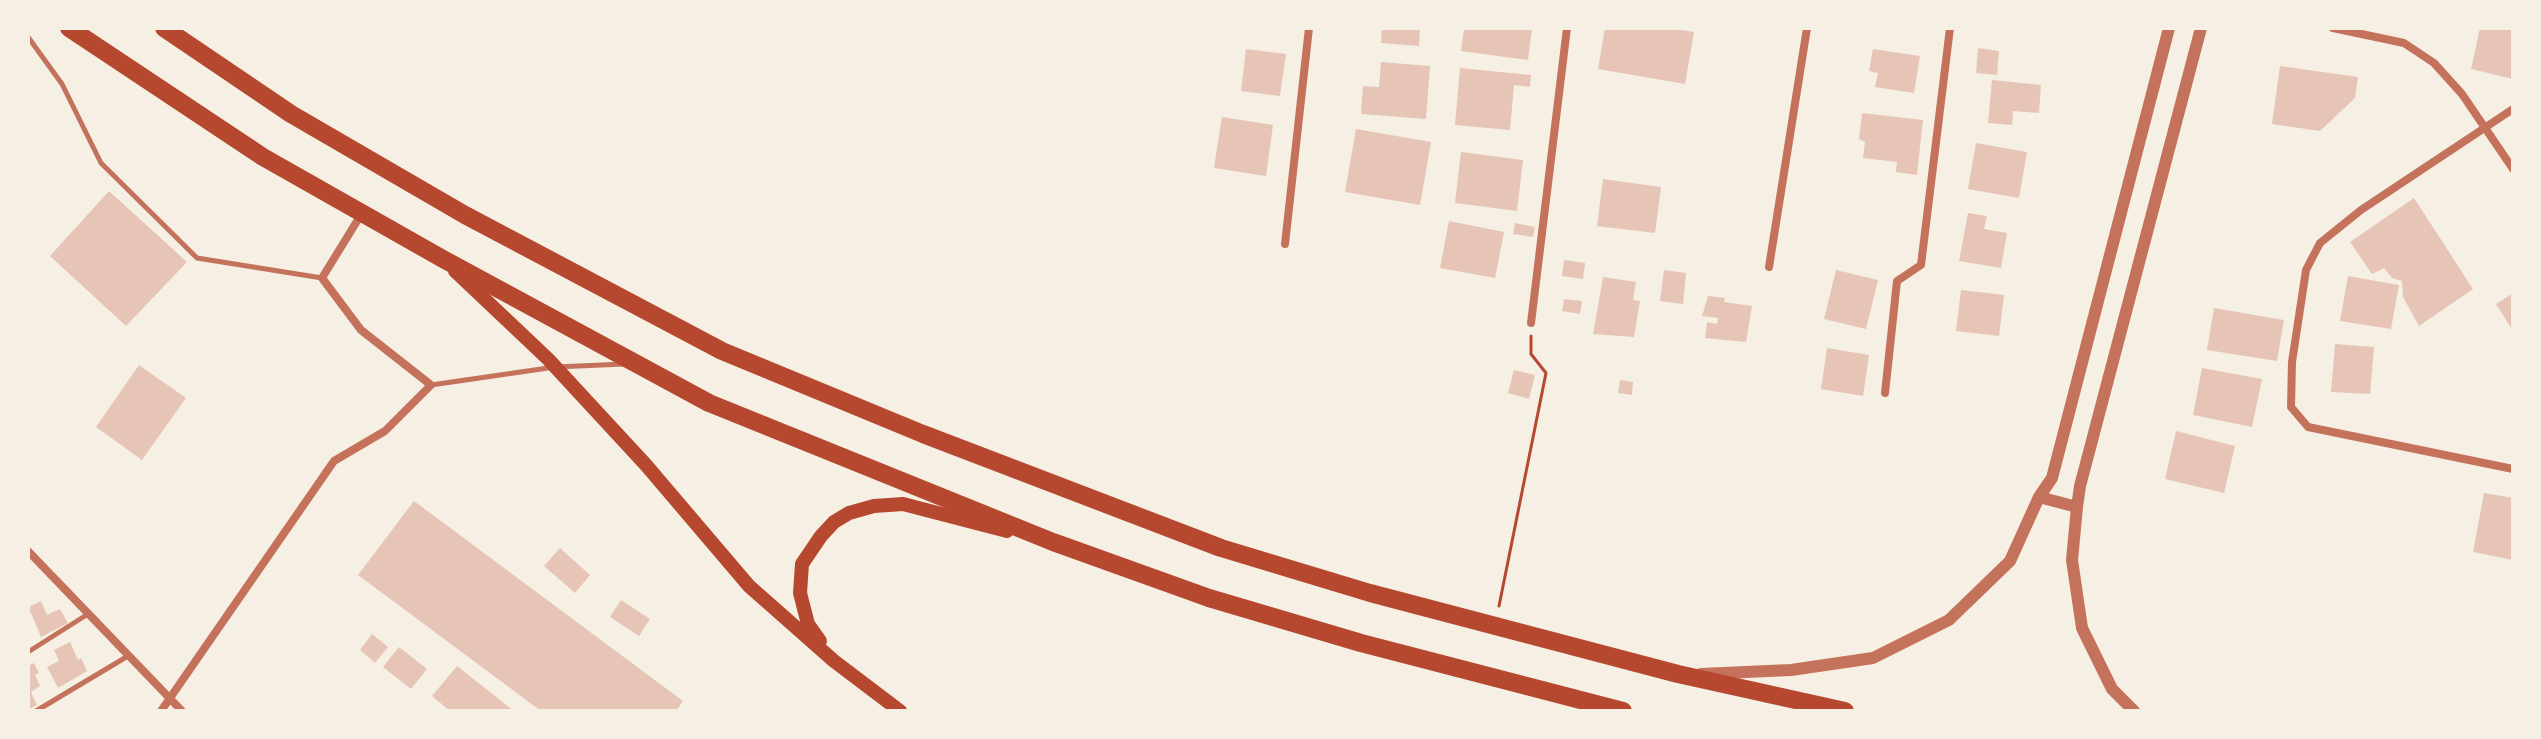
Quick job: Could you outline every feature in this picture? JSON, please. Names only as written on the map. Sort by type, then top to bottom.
[{"type":"highway","points":[[69,28],[263,157],[709,403],[1053,542],[1209,598],[1361,643],[1623,711]]},
{"type":"highway","points":[[164,28],[304,122],[465,215],[722,351],[950,444],[1221,548],[1370,593],[1678,674],[1845,711]]},
{"type":"main road","points":[[443,259],[555,367],[646,465],[749,586],[834,661],[900,711]]},
{"type":"main road","points":[[834,661],[808,624],[800,593],[802,564],[821,536],[834,522],[849,513],[874,506],[903,504],[1053,542]]},
{"type":"street","points":[[1285,244],[1309,28]]},
{"type":"street","points":[[1531,323],[1567,28]]},
{"type":"street","points":[[1769,267],[1807,28]]},
{"type":"street","points":[[1885,393],[1897,281],[1921,265],[1950,28]]},
{"type":"street","points":[[1678,674],[1791,670],[1873,658],[1949,620],[2010,561],[2039,497],[2052,478],[2169,28]]},
{"type":"street","points":[[2134,711],[2112,689],[2082,628],[2072,560],[2077,507],[2201,28]]},
{"type":"street","points":[[2333,28],[2376,32],[2404,43],[2434,63],[2462,94],[2513,169]]},
{"type":"street","points":[[2513,109],[2361,210],[2320,243],[2306,270],[2292,362],[2291,407],[2308,427],[2513,469]]},
{"type":"street","points":[[161,711],[334,461],[385,431],[431,385],[361,330],[322,278],[362,213]]},
{"type":"street","points":[[2039,497],[2077,507]]},
{"type":"street","points":[[29,553],[182,711]]},
{"type":"lane","points":[[28,37],[62,84],[101,163],[197,258],[322,278]]},
{"type":"lane","points":[[431,385],[555,367],[635,363]]},
{"type":"lane","points":[[28,652],[88,614]]},
{"type":"lane","points":[[36,711],[128,656]]},
{"type":"path","points":[[1496,626],[1546,373],[1531,354],[1531,323]]},
{"type":"building","points":[[1382,28],[1420,28],[1419,46],[1381,43]]},
{"type":"building","points":[[1464,28],[1532,28],[1528,60],[1461,51]]},
{"type":"building","points":[[1605,28],[1670,28],[1694,32],[1685,84],[1598,69]]},
{"type":"building","points":[[2480,28],[2513,28],[2513,79],[2471,69]]},
{"type":"building","points":[[1978,48],[1999,51],[1997,75],[1976,73]]},
{"type":"building","points":[[1246,49],[1286,54],[1280,96],[1241,91]]},
{"type":"building","points":[[1873,49],[1920,56],[1914,93],[1875,87],[1878,73],[1869,71]]},
{"type":"building","points":[[1381,62],[1430,66],[1426,119],[1361,114],[1363,86],[1379,87]]},
{"type":"building","points":[[2280,66],[2358,77],[2355,98],[2320,131],[2272,124]]},
{"type":"building","points":[[1460,68],[1531,75],[1530,87],[1514,85],[1510,130],[1455,125]]},
{"type":"building","points":[[1992,80],[2041,85],[2039,113],[2013,111],[2012,125],[1988,123]]},
{"type":"building","points":[[1862,113],[1923,120],[1917,175],[1896,172],[1897,162],[1863,158],[1865,142],[1859,139]]},
{"type":"building","points":[[1222,117],[1273,125],[1266,176],[1214,168]]},
{"type":"building","points":[[1356,129],[1431,142],[1420,205],[1345,192]]},
{"type":"building","points":[[1976,143],[2027,152],[2019,198],[1968,189]]},
{"type":"building","points":[[1461,152],[1523,160],[1517,211],[1455,203]]},
{"type":"building","points":[[1603,179],[1661,187],[1655,233],[1597,226]]},
{"type":"building","points":[[109,191],[187,262],[126,326],[50,256]]},
{"type":"building","points":[[2414,198],[2473,289],[2419,326],[2403,297],[2402,281],[2392,278],[2384,268],[2372,274],[2350,242]]},
{"type":"building","points":[[1968,213],[1987,216],[1984,229],[2007,233],[2001,268],[1959,261]]},
{"type":"building","points":[[1449,221],[1504,232],[1495,278],[1440,268]]},
{"type":"building","points":[[1515,223],[1535,227],[1533,237],[1513,234]]},
{"type":"building","points":[[1564,260],[1585,263],[1583,279],[1562,276]]},
{"type":"building","points":[[1664,270],[1686,273],[1683,304],[1660,301]]},
{"type":"building","points":[[1836,270],[1878,280],[1866,329],[1824,319]]},
{"type":"building","points":[[2348,276],[2399,285],[2391,329],[2340,321]]},
{"type":"building","points":[[1603,277],[1636,282],[1633,300],[1640,301],[1634,337],[1593,334]]},
{"type":"building","points":[[1961,290],[2004,295],[1999,336],[1956,331]]},
{"type":"building","points":[[2513,293],[2513,331],[2496,304]]},
{"type":"building","points":[[1708,296],[1752,306],[1746,342],[1705,338],[1707,322],[1717,324],[1718,318],[1702,316]]},
{"type":"building","points":[[1564,299],[1582,301],[1580,314],[1562,311]]},
{"type":"building","points":[[2214,308],[2284,320],[2277,361],[2207,350]]},
{"type":"building","points":[[2335,344],[2374,347],[2370,394],[2331,392]]},
{"type":"building","points":[[1827,348],[1869,355],[1863,396],[1821,389]]},
{"type":"building","points":[[139,365],[186,398],[142,460],[96,427]]},
{"type":"building","points":[[2202,368],[2262,379],[2252,427],[2193,415]]},
{"type":"building","points":[[1514,370],[1535,375],[1529,399],[1508,393]]},
{"type":"building","points":[[1620,380],[1633,382],[1632,395],[1618,393]]},
{"type":"building","points":[[2176,431],[2235,446],[2224,493],[2165,479]]},
{"type":"building","points":[[2484,493],[2513,498],[2513,560],[2473,552]]},
{"type":"building","points":[[414,501],[683,701],[676,711],[541,711],[358,575]]},
{"type":"building","points":[[560,548],[590,575],[575,593],[544,566]]},
{"type":"building","points":[[621,600],[650,619],[639,636],[610,617]]},
{"type":"building","points":[[41,601],[47,615],[60,609],[68,623],[41,637],[31,613],[28,614],[28,607]]},
{"type":"building","points":[[372,634],[388,647],[375,663],[360,650]]},
{"type":"building","points":[[70,642],[87,671],[58,688],[47,667],[59,661],[54,650]]},
{"type":"building","points":[[399,647],[427,669],[411,689],[383,667]]},
{"type":"building","points":[[34,663],[40,686],[31,692],[37,705],[29,709],[28,666]]},
{"type":"building","points":[[457,666],[514,711],[450,711],[432,696]]}]
